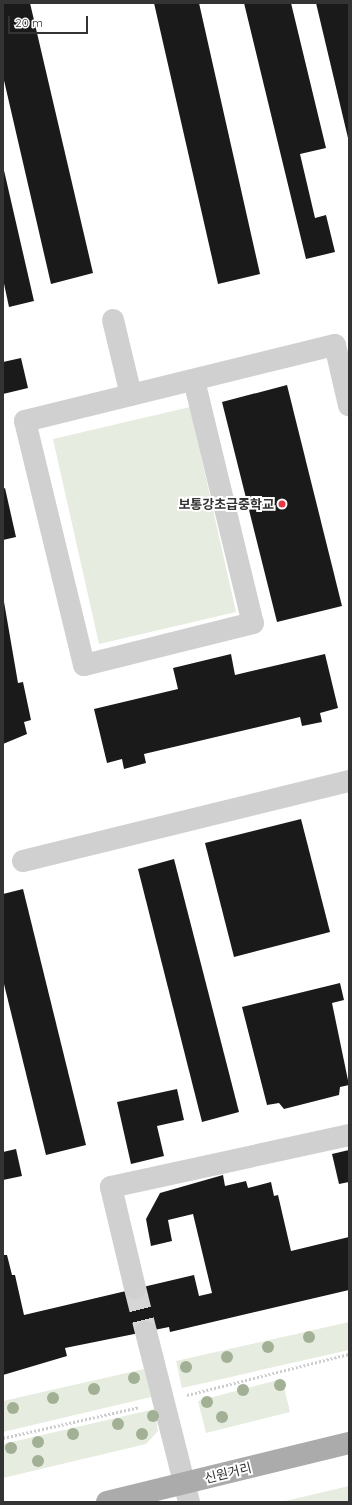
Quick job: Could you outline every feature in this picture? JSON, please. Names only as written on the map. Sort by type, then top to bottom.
[{"type":"main road","name":"신원거리","points":[[107,1502],[186,1493],[349,1443]]},
{"type":"street","points":[[113,320],[131,395]]},
{"type":"street","points":[[194,380],[253,623],[84,665],[24,421],[335,345],[349,405]]},
{"type":"street","points":[[23,861],[349,781]]},
{"type":"street","points":[[135,1288],[111,1187],[349,1135]]},
{"type":"street","points":[[146,1332],[186,1493]]},
{"type":"shaded area","points":[[190,407],[236,612],[99,644],[53,439]]},
{"type":"shaded area","points":[[349,1322],[349,1350],[182,1388],[176,1361]]},
{"type":"shaded area","points":[[144,1369],[151,1397],[3,1432],[3,1401]]},
{"type":"shaded area","points":[[282,1379],[290,1412],[206,1433],[198,1401]]},
{"type":"shaded area","points":[[155,1409],[158,1431],[146,1444],[3,1478],[3,1444]]},
{"type":"shaded area","points":[[349,1486],[349,1502],[281,1502]]},
{"type":"building","points":[[3,3],[30,3],[93,273],[51,284],[3,76]]},
{"type":"building","points":[[154,3],[199,3],[260,274],[218,284]]},
{"type":"building","points":[[244,3],[291,3],[326,148],[300,154],[315,218],[326,215],[335,252],[306,259]]},
{"type":"building","points":[[316,3],[349,3],[349,138],[348,138]]},
{"type":"building","points":[[3,166],[34,301],[9,307],[3,279]]},
{"type":"building","points":[[21,358],[28,388],[3,394],[3,362]]},
{"type":"building","name":"보통강초급중학교","points":[[287,385],[342,606],[277,622],[222,402]]},
{"type":"building","points":[[5,488],[16,537],[3,540],[3,489]]},
{"type":"building","points":[[3,596],[18,683],[23,682],[31,720],[24,722],[27,734],[3,744]]},
{"type":"building","points":[[231,654],[235,675],[325,654],[338,708],[320,713],[322,722],[302,726],[300,717],[144,754],[146,763],[124,769],[122,759],[107,763],[94,709],[178,689],[173,668]]},
{"type":"building","points":[[301,819],[330,932],[234,957],[205,843]]},
{"type":"building","points":[[174,859],[239,1112],[202,1122],[138,869]]},
{"type":"building","points":[[23,889],[86,1145],[46,1155],[3,980],[3,894]]},
{"type":"building","points":[[340,983],[344,1000],[332,1003],[349,1085],[340,1087],[339,1095],[284,1109],[279,1103],[267,1105],[242,1007]]},
{"type":"building","points":[[177,1089],[184,1120],[157,1126],[164,1156],[131,1164],[117,1102]]},
{"type":"building","points":[[16,1149],[22,1176],[3,1180],[3,1152]]},
{"type":"building","points":[[349,1150],[349,1182],[339,1184],[332,1154]]},
{"type":"building","points":[[223,1175],[225,1186],[246,1181],[248,1188],[271,1182],[274,1196],[278,1195],[291,1251],[349,1237],[349,1290],[170,1332],[169,1327],[65,1348],[67,1356],[3,1375],[3,1255],[7,1255],[12,1275],[15,1275],[24,1315],[194,1275],[199,1296],[212,1293],[193,1214],[168,1220],[172,1241],[151,1246],[146,1219],[160,1193]]},
{"type":"tunnel","points":[[135,1288],[146,1332]]},
{"type":"place","name":"보통강초급중학교","points":[[282,504]]}]
